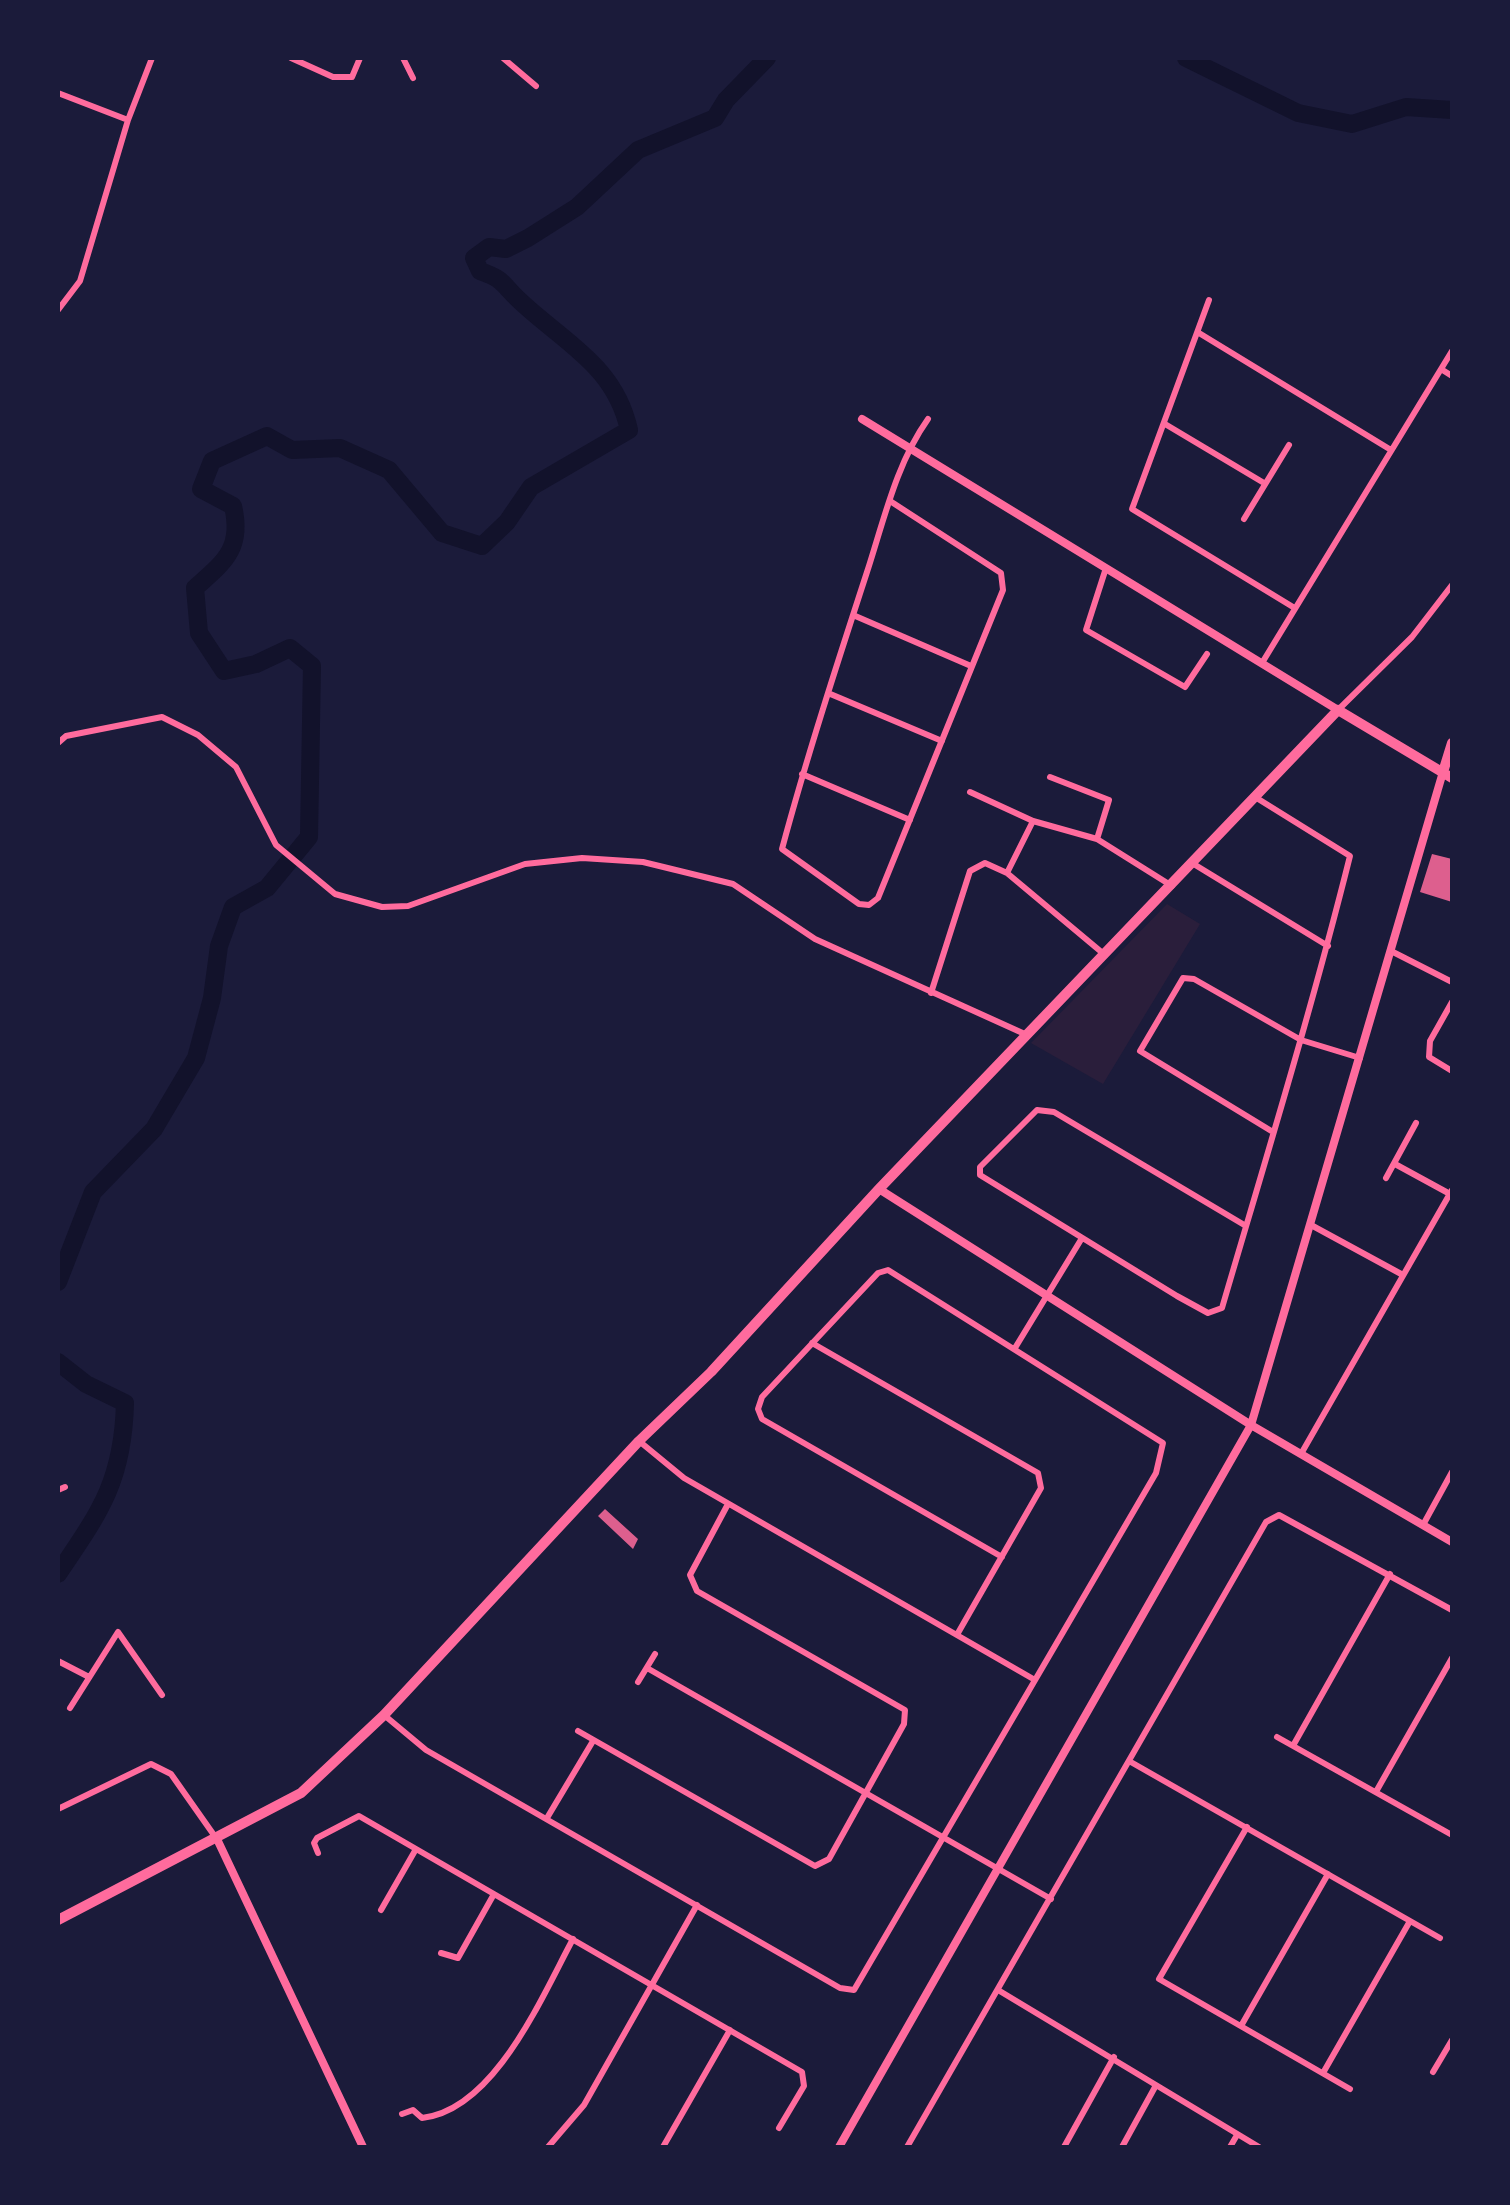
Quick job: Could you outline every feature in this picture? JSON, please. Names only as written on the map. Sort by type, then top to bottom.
[{"type":"main road","points":[[58,1920],[301,1793],[384,1715],[639,1441],[711,1372],[879,1189],[1338,710],[1447,775],[1452,743]]},
{"type":"street","points":[[58,310],[80,281],[128,120],[152,58]]},
{"type":"street","points":[[291,58],[333,77],[352,77],[360,58]]},
{"type":"street","points":[[403,58],[413,78]]},
{"type":"street","points":[[503,58],[536,86]]},
{"type":"street","points":[[58,93],[128,120]]},
{"type":"street","points":[[1209,300],[1132,509],[1293,607]]},
{"type":"street","points":[[1199,333],[1391,450]]},
{"type":"street","points":[[1262,663],[1293,607],[1452,351]]},
{"type":"street","points":[[1441,369],[1452,376]]},
{"type":"street","points":[[862,419],[1338,710],[1412,637],[1452,585]]},
{"type":"street","points":[[890,501],[1001,573],[1003,590],[878,898],[869,905],[859,904],[782,849],[802,774],[890,501],[909,446],[928,419]]},
{"type":"street","points":[[1165,424],[1264,483]]},
{"type":"street","points":[[1244,519],[1289,445]]},
{"type":"street","points":[[1106,568],[1086,630],[1185,687],[1207,654]]},
{"type":"street","points":[[853,615],[971,666]]},
{"type":"street","points":[[828,693],[942,741]]},
{"type":"street","points":[[58,743],[66,736],[162,717],[198,735],[236,767],[276,845],[335,894],[382,907],[408,906],[525,864],[582,858],[643,862],[733,884],[815,939],[1028,1035]]},
{"type":"street","points":[[802,774],[910,820]]},
{"type":"street","points":[[839,2147],[1251,1425],[1391,951],[1447,775]]},
{"type":"street","points":[[1050,777],[1109,800],[1097,839]]},
{"type":"street","points":[[970,792],[1033,821],[1097,839],[1172,886]]},
{"type":"street","points":[[1246,1226],[1054,1112],[1037,1110],[980,1167],[980,1175],[1208,1313],[1222,1308],[1328,946],[1350,856],[1255,797]]},
{"type":"street","points":[[1007,873],[1033,821]]},
{"type":"street","points":[[931,993],[970,871],[985,863],[1007,873],[1105,955]]},
{"type":"street","points":[[1192,863],[1328,946]]},
{"type":"street","points":[[1391,951],[1452,982]]},
{"type":"street","points":[[1273,1132],[1140,1051],[1183,978],[1194,979],[1301,1040],[1360,1058]]},
{"type":"street","points":[[1452,1002],[1430,1041],[1429,1057],[1452,1071]]},
{"type":"street","points":[[1386,1178],[1416,1123]]},
{"type":"street","points":[[1301,1454],[1451,1192],[1395,1164]]},
{"type":"street","points":[[879,1189],[1251,1425],[1452,1542]]},
{"type":"street","points":[[1311,1225],[1403,1275]]},
{"type":"street","points":[[1015,1348],[1082,1238]]},
{"type":"street","points":[[384,1715],[426,1750],[840,1988],[854,1990],[1156,1473],[1163,1443],[888,1270],[878,1273],[762,1397],[758,1409],[762,1419],[1002,1557]]},
{"type":"street","points":[[812,1343],[1038,1473],[1041,1488],[958,1633]]},
{"type":"street","points":[[639,1441],[684,1478],[1035,1680]]},
{"type":"street","points":[[1423,1525],[1452,1472]]},
{"type":"street","points":[[578,1731],[815,1866],[829,1859],[904,1724],[905,1710],[697,1591],[690,1575],[728,1504]]},
{"type":"street","points":[[907,2147],[1266,1522],[1279,1515],[1452,1610]]},
{"type":"street","points":[[1294,1744],[1390,1574]]},
{"type":"street","points":[[70,1708],[118,1632],[162,1695]]},
{"type":"street","points":[[638,1682],[655,1654]]},
{"type":"street","points":[[1377,1790],[1452,1658]]},
{"type":"street","points":[[58,1661],[89,1677]]},
{"type":"street","points":[[647,1668],[1051,1899]]},
{"type":"street","points":[[1277,1737],[1377,1790],[1452,1835]]},
{"type":"street","points":[[547,1818],[593,1741]]},
{"type":"street","points":[[1129,1761],[1440,1938]]},
{"type":"street","points":[[58,1809],[151,1764],[171,1774],[217,1839],[363,2147]]},
{"type":"street","points":[[318,1853],[314,1843],[317,1838],[359,1816],[802,2072],[804,2086],[779,2128]]},
{"type":"street","points":[[1247,1827],[1159,1979],[1350,2089]]},
{"type":"street","points":[[381,1910],[416,1849]]},
{"type":"street","points":[[1241,2026],[1328,1874]]},
{"type":"street","points":[[441,1953],[458,1958],[494,1894]]},
{"type":"street","points":[[548,2147],[584,2105],[697,1905]]},
{"type":"street","points":[[1323,2073],[1410,1921]]},
{"type":"street","points":[[402,2114],[413,2110],[422,2118],[435,2117],[478,2091],[510,2052],[573,1939]]},
{"type":"street","points":[[998,1990],[1259,2147]]},
{"type":"street","points":[[663,2147],[730,2030]]},
{"type":"street","points":[[1433,2072],[1452,2040]]},
{"type":"street","points":[[1445,2053],[1452,2057]]},
{"type":"street","points":[[1064,2147],[1114,2057]]},
{"type":"street","points":[[1122,2147],[1155,2087]]},
{"type":"street","points":[[1230,2147],[1237,2135]]},
{"type":"shaded area","points":[[1167,904],[1200,924],[1103,1084],[1031,1043]]},
{"type":"building","points":[[1432,854],[1452,859],[1452,902],[1420,892]]},
{"type":"building","points":[[605,1509],[638,1539],[633,1549],[598,1516]]},
{"type":"waterway","points":[[58,1282],[93,1192],[154,1129],[196,1058],[212,998],[219,946],[233,907],[267,888],[309,837],[312,666],[290,648],[256,664],[224,671],[199,633],[195,588],[229,553],[235,533],[233,506],[201,489],[212,461],[267,436],[292,450],[340,448],[389,470],[442,533],[482,546],[507,522],[531,487],[629,430],[622,407],[600,371],[502,282],[480,271],[474,258],[489,247],[506,249],[577,207],[638,150],[715,118],[726,100],[767,58]]},
{"type":"waterway","points":[[1186,58],[1298,113],[1352,124],[1406,107],[1452,110]]},
{"type":"waterway","points":[[58,1362],[86,1384],[125,1403],[120,1454],[114,1475],[97,1513],[58,1574]]}]
